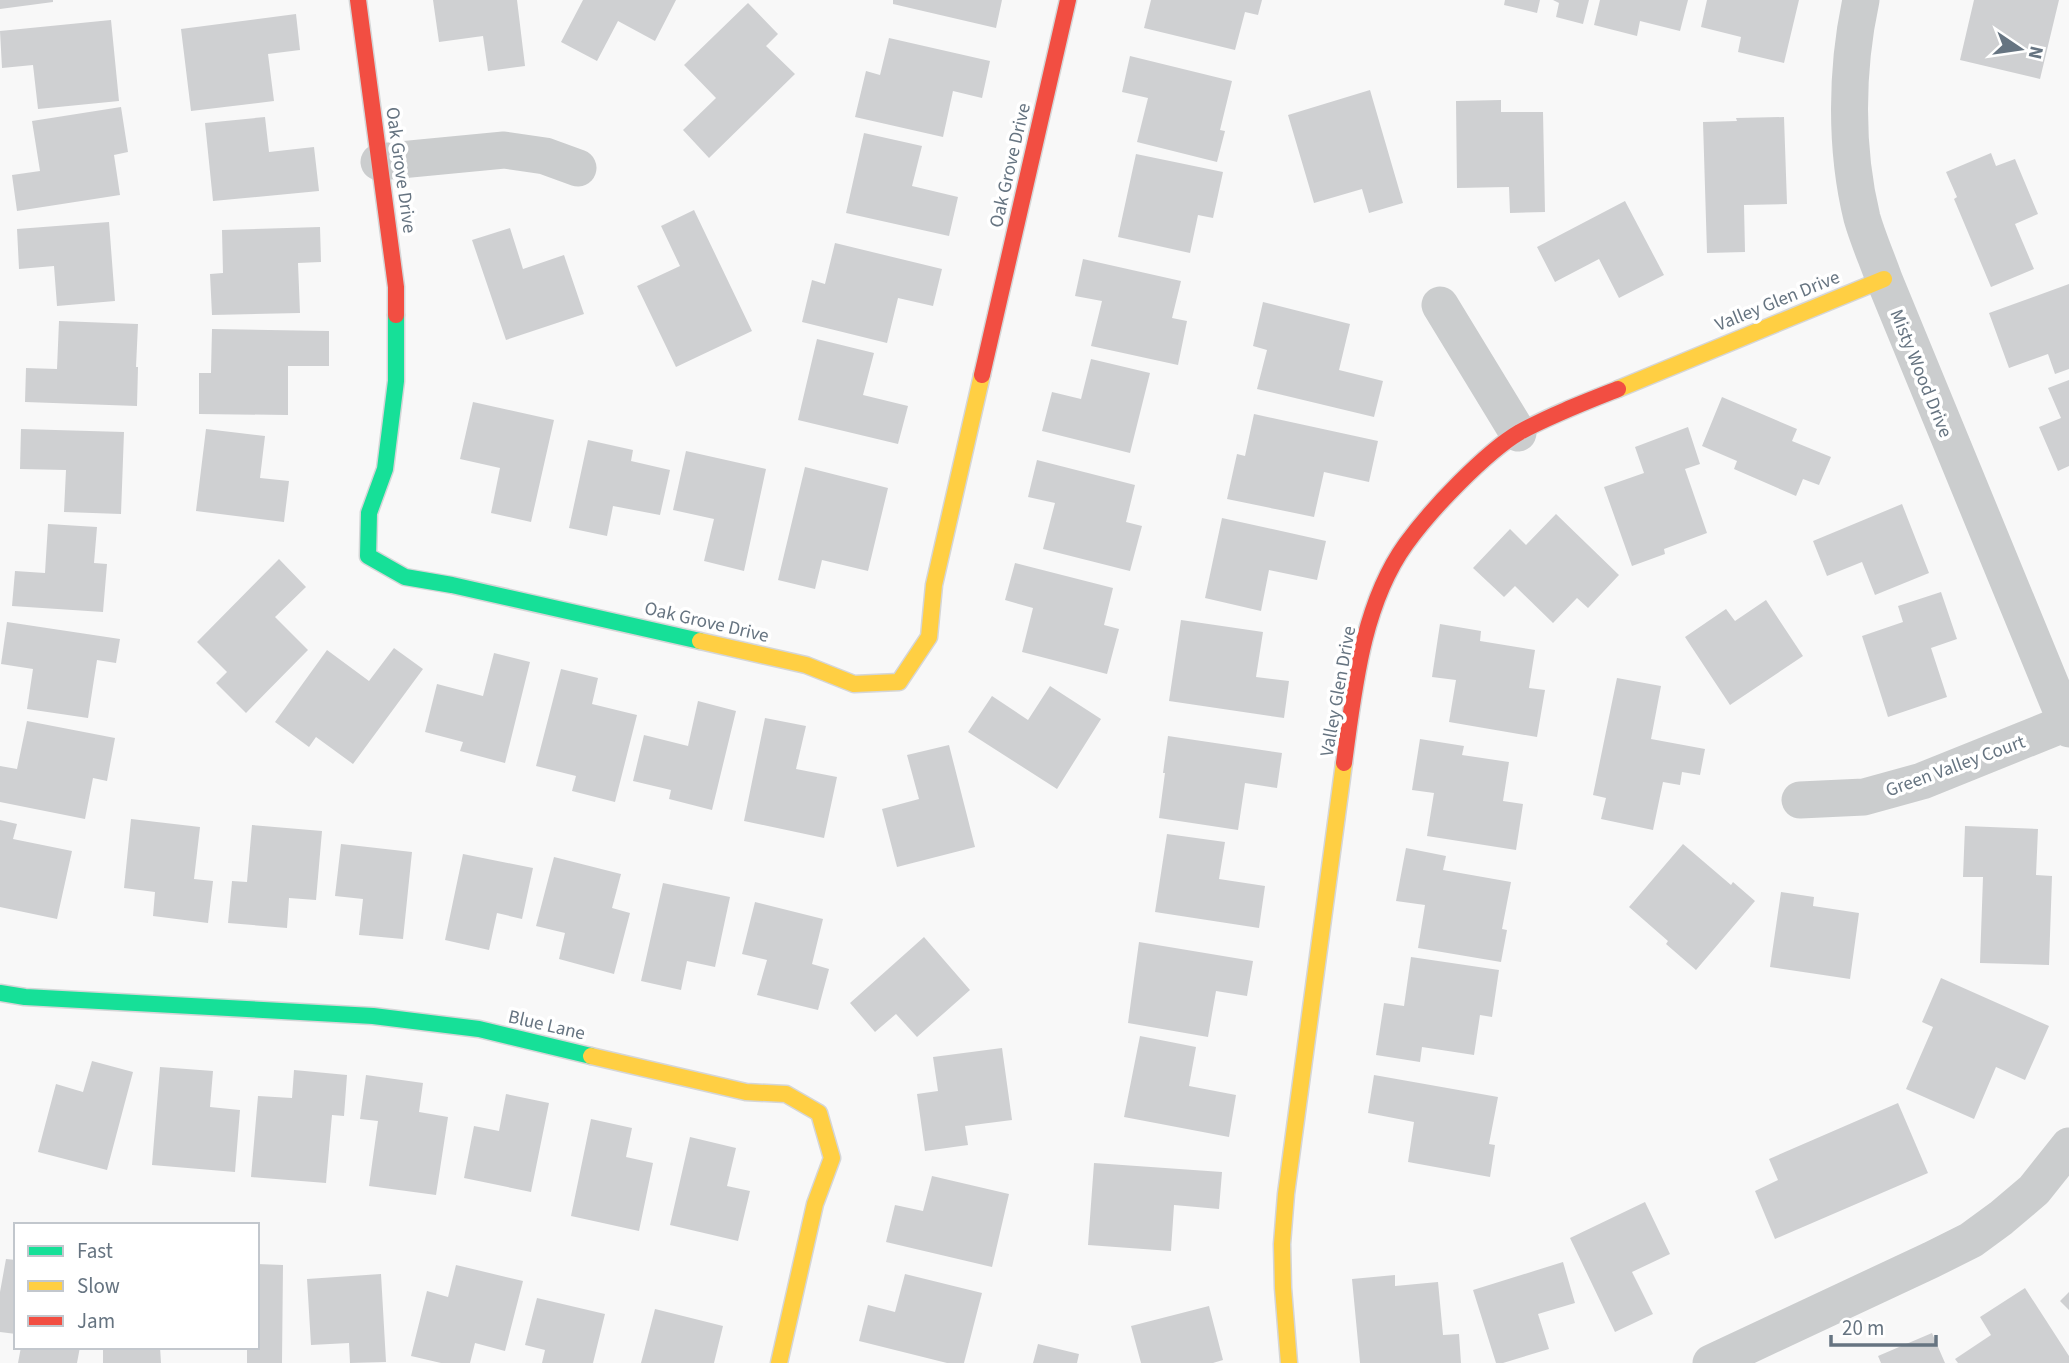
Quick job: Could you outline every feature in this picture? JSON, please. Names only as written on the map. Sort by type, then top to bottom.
[{"type":"street","name":"Oak Grove Drive","points":[[358,0],[396,286],[396,381],[385,469],[369,513],[368,556],[405,577],[452,584],[806,665],[854,684],[898,682],[929,637],[934,585],[1068,0]]},
{"type":"street","name":"Misty Wood Drive","points":[[1861,0],[1851,67],[1850,130],[1863,218],[1884,279],[2068,726]]},
{"type":"street","points":[[379,162],[504,150],[545,156],[578,168]]},
{"type":"street","name":"Valley Glen Drive","points":[[1289,1363],[1282,1244],[1286,1194],[1354,690],[1366,634],[1384,584],[1405,545],[1437,505],[1471,471],[1518,433],[1591,399],[1884,279]]},
{"type":"street","points":[[1440,305],[1518,433]]},
{"type":"street","name":"Green Valley Court","points":[[1800,800],[1864,797],[1922,781],[2068,726]]},
{"type":"street","name":"Blue Lane","points":[[0,993],[25,997],[431,1021],[746,1092],[786,1094],[820,1113],[832,1158],[815,1204],[779,1363]]},
{"type":"street","points":[[1711,1363],[1971,1240],[2034,1190],[2069,1146]]},
{"type":"building","points":[[0,0],[53,0],[53,2],[0,9]]},
{"type":"building","points":[[433,0],[517,0],[525,66],[488,71],[483,36],[439,42]]},
{"type":"building","points":[[583,0],[676,0],[655,41],[618,21],[597,61],[561,42]]},
{"type":"building","points":[[893,0],[1002,0],[996,28],[893,4]]},
{"type":"building","points":[[1151,0],[1262,0],[1258,15],[1245,12],[1235,50],[1144,28]]},
{"type":"building","points":[[1505,0],[1540,0],[1537,13],[1504,5]]},
{"type":"building","points":[[1553,0],[1589,0],[1583,24],[1556,17],[1559,3]]},
{"type":"building","points":[[1600,0],[1688,0],[1680,31],[1640,21],[1637,36],[1594,25]]},
{"type":"building","points":[[1707,0],[1799,0],[1784,63],[1738,52],[1741,37],[1701,27]]},
{"type":"building","points":[[1974,0],[2059,0],[2040,79],[1960,60]]},
{"type":"building","points":[[748,3],[778,34],[766,46],[795,74],[709,158],[683,130],[716,98],[684,65]]},
{"type":"building","points":[[296,14],[300,50],[268,54],[274,101],[191,111],[181,29]]},
{"type":"building","points":[[111,20],[119,101],[38,109],[33,65],[2,68],[0,31]]},
{"type":"building","points":[[889,38],[990,61],[982,98],[953,91],[943,137],[855,117],[866,71],[880,75]]},
{"type":"building","points":[[1130,56],[1232,81],[1220,130],[1225,131],[1217,162],[1137,142],[1148,98],[1122,92]]},
{"type":"building","points":[[1370,90],[1403,203],[1369,213],[1362,189],[1314,203],[1288,115]]},
{"type":"building","points":[[1501,100],[1501,112],[1543,112],[1545,212],[1510,213],[1509,187],[1457,188],[1456,101]]},
{"type":"building","points":[[121,107],[128,152],[114,155],[120,195],[17,211],[12,175],[40,171],[32,121]]},
{"type":"building","points":[[265,117],[269,152],[314,147],[319,191],[213,201],[205,123]]},
{"type":"building","points":[[1784,117],[1787,204],[1744,205],[1745,252],[1707,253],[1703,122]]},
{"type":"building","points":[[864,133],[922,146],[912,186],[958,197],[949,236],[846,213]]},
{"type":"building","points":[[1991,153],[1996,166],[2015,159],[2038,214],[2015,224],[2034,269],[1991,287],[1954,199],[1957,197],[1946,172]]},
{"type":"building","points":[[1136,154],[1223,172],[1213,218],[1198,215],[1190,253],[1118,237]]},
{"type":"building","points":[[1625,201],[1664,275],[1619,298],[1599,259],[1555,282],[1537,247]]},
{"type":"building","points":[[694,210],[752,331],[676,367],[637,286],[680,266],[661,226]]},
{"type":"building","points":[[109,222],[115,301],[57,306],[54,266],[19,269],[17,229]]},
{"type":"building","points":[[320,227],[321,262],[298,263],[300,313],[212,315],[210,274],[223,273],[222,230]]},
{"type":"building","points":[[510,228],[523,269],[564,255],[584,314],[506,340],[472,240]]},
{"type":"building","points":[[835,243],[942,269],[933,306],[898,298],[887,343],[802,322],[812,280],[825,284]]},
{"type":"building","points":[[1083,259],[1181,281],[1172,318],[1187,321],[1178,365],[1091,346],[1102,301],[1075,296]]},
{"type":"building","points":[[2069,284],[2069,369],[2055,374],[2048,354],[2009,368],[1989,313]]},
{"type":"building","points":[[1263,302],[1350,324],[1339,370],[1383,381],[1374,417],[1257,389],[1267,350],[1253,346]]},
{"type":"building","points":[[59,321],[138,324],[137,406],[25,402],[26,368],[57,369]]},
{"type":"building","points":[[212,329],[329,331],[329,366],[288,366],[288,415],[199,414],[199,373],[211,373]]},
{"type":"building","points":[[817,339],[874,353],[863,395],[908,406],[898,444],[798,420]]},
{"type":"building","points":[[1091,359],[1150,373],[1130,453],[1042,431],[1052,392],[1081,399]]},
{"type":"building","points":[[2069,380],[2069,466],[2058,471],[2039,427],[2061,418],[2048,388]]},
{"type":"building","points":[[1722,397],[1797,429],[1792,441],[1831,457],[1819,485],[1803,479],[1796,496],[1734,469],[1737,461],[1702,446]]},
{"type":"building","points":[[473,402],[554,420],[531,522],[491,513],[500,468],[460,459]]},
{"type":"building","points":[[1254,414],[1378,441],[1369,482],[1324,472],[1314,517],[1227,499],[1237,454],[1245,456]]},
{"type":"building","points":[[1688,427],[1700,464],[1685,469],[1707,533],[1664,549],[1665,554],[1632,566],[1604,487],[1644,473],[1635,447]]},
{"type":"building","points":[[21,429],[124,432],[121,514],[64,512],[66,470],[20,469]]},
{"type":"building","points":[[206,429],[265,436],[260,478],[289,481],[284,522],[196,511]]},
{"type":"building","points":[[588,440],[633,450],[631,461],[670,470],[660,515],[613,506],[607,536],[569,528]]},
{"type":"building","points":[[686,451],[766,469],[744,571],[704,561],[714,519],[673,510]]},
{"type":"building","points":[[1037,460],[1135,485],[1126,522],[1142,526],[1130,571],[1043,549],[1055,503],[1028,497]]},
{"type":"building","points":[[805,467],[888,488],[868,571],[822,560],[815,589],[778,580]]},
{"type":"building","points":[[1902,504],[1929,573],[1875,595],[1862,562],[1827,576],[1813,541]]},
{"type":"building","points":[[1556,514],[1619,575],[1588,608],[1577,598],[1553,623],[1515,586],[1504,597],[1473,568],[1510,529],[1526,545]]},
{"type":"building","points":[[1222,518],[1326,541],[1317,580],[1269,570],[1261,611],[1205,598]]},
{"type":"building","points":[[48,524],[97,527],[94,563],[107,564],[103,612],[12,606],[15,571],[45,573]]},
{"type":"building","points":[[279,559],[306,587],[275,617],[308,650],[246,713],[216,683],[227,672],[197,642]]},
{"type":"building","points":[[1015,563],[1113,588],[1104,625],[1119,629],[1107,674],[1022,652],[1033,608],[1005,600]]},
{"type":"building","points":[[1941,592],[1957,639],[1931,648],[1947,697],[1888,717],[1862,636],[1903,622],[1898,606]]},
{"type":"building","points":[[1766,600],[1803,656],[1730,705],[1685,637],[1726,609],[1735,621]]},
{"type":"building","points":[[1181,620],[1263,632],[1256,677],[1289,681],[1284,718],[1169,701]]},
{"type":"building","points":[[7,622],[120,639],[116,663],[97,660],[88,718],[27,709],[33,669],[1,664]]},
{"type":"building","points":[[1440,624],[1481,631],[1480,641],[1535,650],[1529,688],[1545,690],[1537,737],[1449,722],[1456,680],[1432,677]]},
{"type":"building","points":[[394,648],[423,669],[353,764],[316,737],[309,747],[275,722],[327,650],[369,681]]},
{"type":"building","points":[[494,653],[530,662],[505,763],[460,751],[463,742],[425,732],[437,684],[483,696]]},
{"type":"building","points":[[561,669],[598,678],[592,704],[637,715],[615,802],[572,791],[576,776],[536,766]]},
{"type":"building","points":[[1617,678],[1661,686],[1651,739],[1705,749],[1700,775],[1682,772],[1680,785],[1663,782],[1653,830],[1601,819],[1606,798],[1593,795]]},
{"type":"building","points":[[1050,686],[1101,719],[1057,789],[968,732],[992,696],[1028,720]]},
{"type":"building","points":[[698,701],[736,711],[712,810],[669,799],[671,790],[633,781],[644,735],[688,746]]},
{"type":"building","points":[[765,718],[806,726],[796,769],[837,777],[824,838],[744,821]]},
{"type":"building","points":[[27,721],[115,738],[107,781],[93,778],[85,819],[0,802],[0,766],[17,769]]},
{"type":"building","points":[[1168,736],[1282,753],[1277,788],[1245,783],[1238,830],[1159,818]]},
{"type":"building","points":[[1420,739],[1464,746],[1462,755],[1509,762],[1503,801],[1523,804],[1516,850],[1427,836],[1434,793],[1412,790]]},
{"type":"building","points":[[949,745],[975,847],[897,867],[882,809],[919,799],[907,755]]},
{"type":"building","points":[[131,819],[200,827],[194,879],[213,881],[208,923],[153,916],[155,892],[124,888]]},
{"type":"building","points":[[0,820],[17,824],[13,839],[72,851],[57,919],[0,907]]},
{"type":"building","points":[[252,825],[322,831],[316,900],[289,898],[287,928],[228,923],[232,881],[247,882]]},
{"type":"building","points":[[1965,826],[2038,829],[2036,875],[2052,876],[2049,965],[1980,963],[1983,877],[1963,877]]},
{"type":"building","points":[[1167,834],[1225,842],[1219,879],[1265,886],[1259,928],[1155,912]]},
{"type":"building","points":[[341,844],[412,852],[403,939],[359,935],[363,899],[335,896]]},
{"type":"building","points":[[1683,844],[1731,885],[1733,882],[1755,901],[1696,970],[1629,907]]},
{"type":"building","points":[[1406,848],[1446,856],[1443,870],[1511,882],[1502,929],[1507,930],[1501,962],[1418,948],[1425,905],[1396,901]]},
{"type":"building","points":[[463,854],[533,868],[522,919],[497,913],[489,950],[445,940]]},
{"type":"building","points":[[554,857],[621,874],[612,908],[630,913],[614,974],[559,959],[565,933],[536,926]]},
{"type":"building","points":[[663,883],[730,897],[715,967],[687,961],[681,990],[641,981]]},
{"type":"building","points":[[1781,892],[1814,897],[1813,906],[1859,913],[1850,979],[1770,967]]},
{"type":"building","points":[[755,902],[823,919],[812,964],[829,969],[818,1010],[757,995],[767,960],[742,954]]},
{"type":"building","points":[[924,937],[970,990],[917,1037],[896,1014],[875,1032],[850,1003]]},
{"type":"building","points":[[1139,942],[1253,961],[1247,996],[1216,991],[1208,1037],[1128,1023]]},
{"type":"building","points":[[1411,957],[1499,970],[1492,1017],[1480,1015],[1474,1055],[1422,1047],[1420,1062],[1376,1055],[1384,1003],[1404,1006]]},
{"type":"building","points":[[1941,978],[2049,1026],[2025,1080],[1996,1067],[1974,1119],[1906,1089],[1933,1027],[1922,1022]]},
{"type":"building","points":[[1140,1036],[1196,1047],[1189,1086],[1236,1095],[1229,1137],[1124,1117]]},
{"type":"building","points":[[1002,1048],[1012,1120],[965,1126],[968,1145],[925,1151],[917,1094],[938,1091],[933,1057]]},
{"type":"building","points":[[92,1061],[133,1072],[107,1170],[38,1152],[56,1084],[83,1092]]},
{"type":"building","points":[[160,1067],[213,1071],[210,1107],[240,1110],[235,1172],[152,1165]]},
{"type":"building","points":[[294,1070],[347,1075],[344,1116],[332,1115],[326,1183],[251,1177],[258,1096],[292,1098]]},
{"type":"building","points":[[366,1075],[423,1083],[419,1112],[448,1117],[436,1195],[369,1186],[378,1121],[360,1119]]},
{"type":"building","points":[[1374,1075],[1498,1097],[1489,1144],[1495,1145],[1490,1177],[1408,1162],[1414,1122],[1368,1113]]},
{"type":"building","points":[[506,1094],[549,1103],[531,1192],[464,1178],[474,1126],[499,1131]]},
{"type":"building","points":[[1898,1103],[1928,1173],[1775,1239],[1755,1191],[1778,1180],[1769,1159]]},
{"type":"building","points":[[591,1119],[632,1128],[626,1157],[653,1163],[639,1231],[571,1216]]},
{"type":"building","points":[[690,1137],[736,1148],[727,1186],[750,1191],[738,1241],[670,1225]]},
{"type":"building","points":[[1094,1163],[1222,1172],[1219,1209],[1174,1205],[1171,1251],[1088,1245]]},
{"type":"building","points":[[932,1176],[1009,1194],[992,1267],[886,1242],[895,1205],[923,1211]]},
{"type":"building","points":[[1645,1202],[1670,1254],[1632,1272],[1653,1314],[1615,1332],[1570,1238]]},
{"type":"building","points":[[6,1259],[14,1260],[14,1334],[0,1332],[0,1292]]},
{"type":"building","points":[[1563,1262],[1575,1303],[1538,1314],[1549,1349],[1496,1363],[1473,1290]]},
{"type":"building","points":[[259,1264],[283,1265],[282,1363],[247,1363],[247,1349],[259,1349]]},
{"type":"building","points":[[456,1265],[523,1281],[505,1351],[475,1343],[470,1363],[441,1363],[411,1356],[427,1291],[448,1297]]},
{"type":"building","points":[[381,1274],[386,1362],[350,1363],[349,1343],[311,1345],[307,1279]]},
{"type":"building","points":[[905,1274],[982,1293],[964,1363],[947,1363],[859,1341],[868,1305],[895,1312]]},
{"type":"building","points":[[1395,1275],[1395,1286],[1438,1282],[1443,1335],[1459,1334],[1461,1363],[1360,1363],[1352,1279]]},
{"type":"building","points":[[2025,1288],[2069,1356],[2069,1363],[1958,1363],[1955,1359],[1991,1335],[1980,1317]]},
{"type":"building","points":[[2069,1292],[2069,1310],[2060,1301]]},
{"type":"building","points":[[537,1298],[605,1314],[593,1363],[542,1363],[545,1350],[525,1345]]},
{"type":"building","points":[[1209,1306],[1223,1360],[1213,1363],[1141,1363],[1131,1326]]},
{"type":"building","points":[[655,1309],[723,1326],[714,1363],[641,1363]]},
{"type":"building","points":[[1932,1333],[1945,1363],[1881,1363],[1878,1356]]},
{"type":"building","points":[[1038,1344],[1079,1354],[1077,1363],[1033,1363]]},
{"type":"building","points":[[21,1349],[80,1349],[77,1363],[18,1363]]},
{"type":"building","points":[[103,1349],[160,1349],[161,1363],[103,1363]]},
{"type":"traffic: fast","points":[[396,315],[396,381],[385,469],[369,513],[368,556],[405,577],[452,585],[700,641]]},
{"type":"traffic: fast","points":[[0,993],[25,997],[373,1016],[479,1029],[591,1056]]},
{"type":"traffic: slow","points":[[1618,389],[1884,279]]},
{"type":"traffic: slow","points":[[700,641],[806,665],[854,684],[899,682],[929,637],[934,585],[982,375]]},
{"type":"traffic: slow","points":[[1289,1363],[1282,1244],[1286,1194],[1344,763]]},
{"type":"traffic: slow","points":[[591,1056],[746,1092],[786,1094],[819,1113],[832,1158],[815,1204],[779,1363]]},
{"type":"traffic: jam","points":[[358,0],[396,287],[396,315]]},
{"type":"traffic: jam","points":[[982,375],[1068,0]]},
{"type":"traffic: jam","points":[[1344,763],[1362,649],[1379,594],[1406,544],[1452,490],[1505,442],[1544,420],[1618,389]]}]
